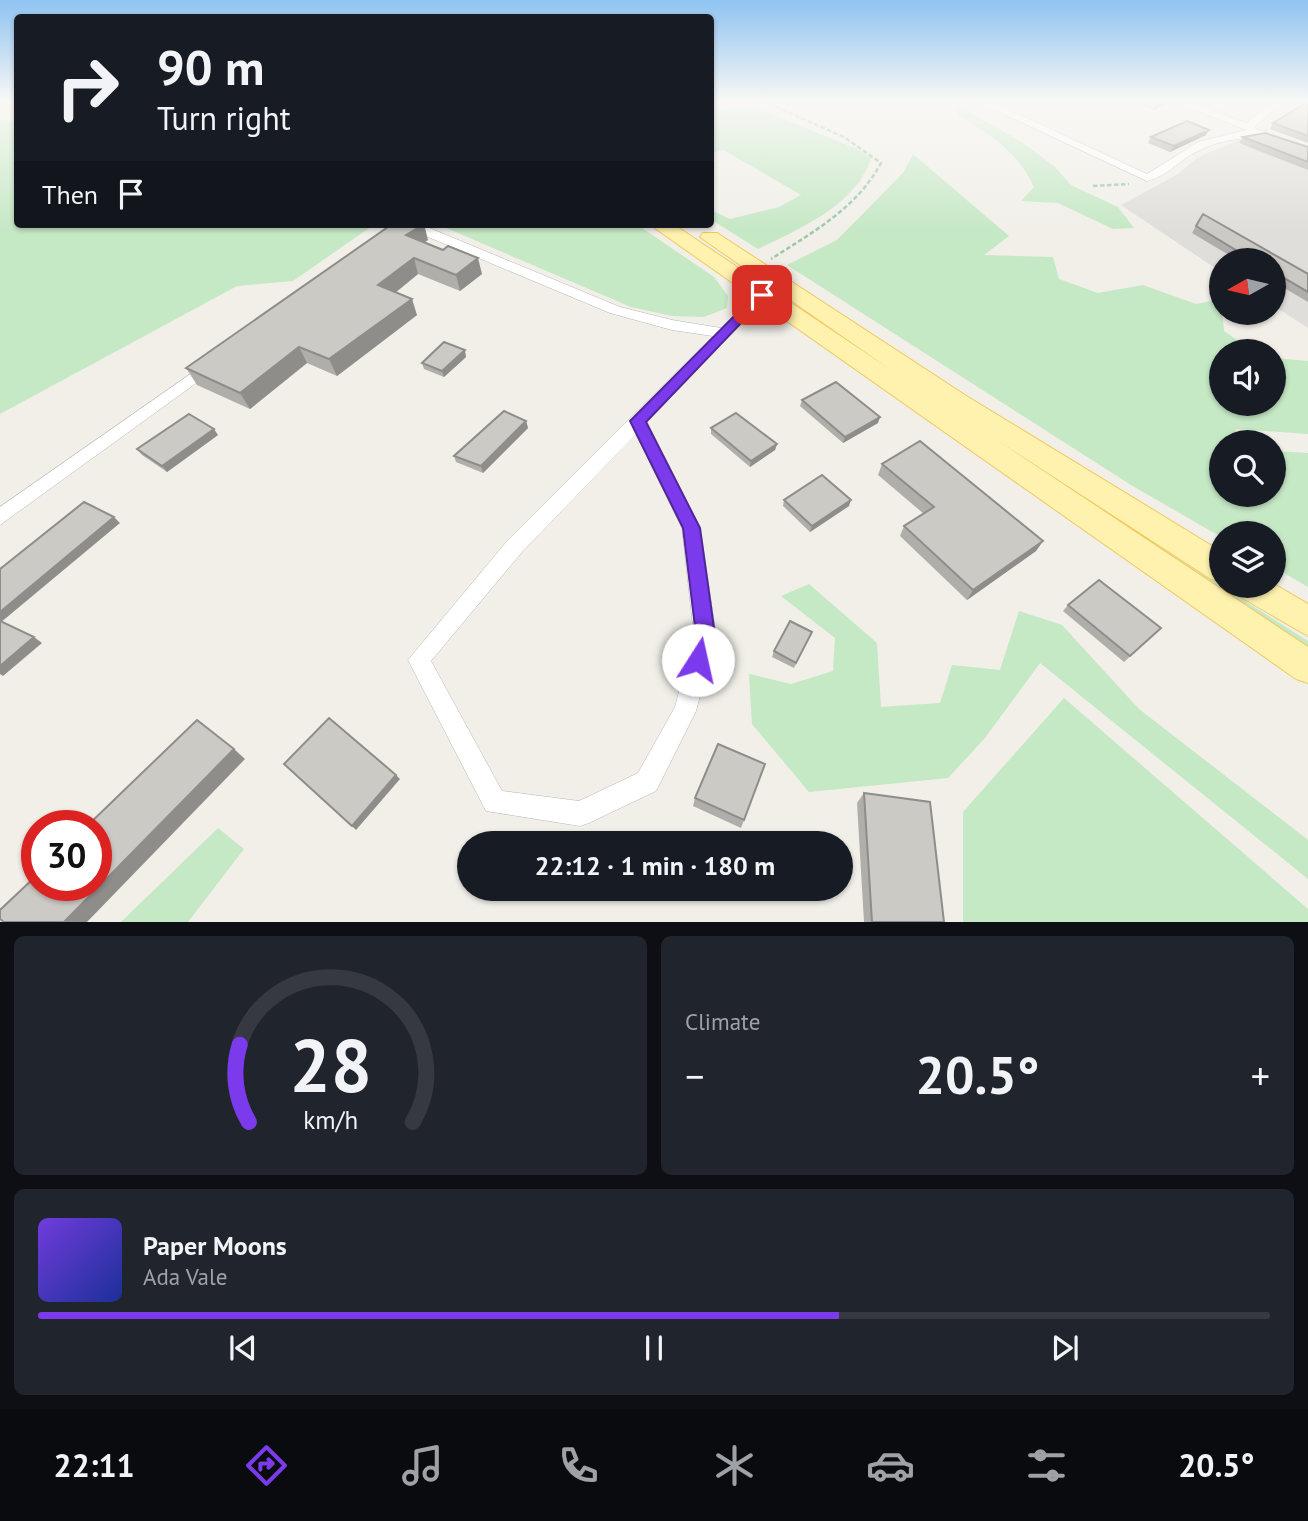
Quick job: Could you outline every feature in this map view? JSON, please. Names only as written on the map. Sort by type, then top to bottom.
[{"type":"main road","points":[[665,228],[1308,667]]},
{"type":"main road","points":[[697,228],[959,403],[1209,561]]},
{"type":"main road","points":[[1270,598],[1308,621]]},
{"type":"street","points":[[1073,144],[1147,178],[1167,171],[1184,155],[1208,144]]},
{"type":"street","points":[[394,234],[404,230],[423,230],[615,310],[672,325],[725,333]]},
{"type":"street","points":[[638,421],[691,528],[705,635],[685,711],[647,782],[580,814],[495,802],[419,660],[514,546],[762,295]]},
{"type":"street","points":[[0,517],[226,353]]},
{"type":"path","points":[[758,268],[860,196],[876,176],[881,163],[875,155],[856,144]]},
{"type":"path","points":[[1093,186],[1125,185],[1147,178]]},
{"type":"shaded area","points":[[1230,144],[1271,144],[1308,158],[1308,328],[1286,314],[1286,248],[1209,248],[1209,264],[1121,205],[1178,174],[1198,157]]},
{"type":"green space","points":[[0,144],[14,144],[14,228],[369,228],[293,281],[237,286],[0,414]]},
{"type":"green space","points":[[714,144],[845,144],[871,158],[864,175],[840,202],[808,224],[758,249],[714,222],[714,211],[730,219],[779,207],[801,195],[724,150],[714,152]]},
{"type":"green space","points":[[1024,144],[1054,166],[1071,185],[1118,207],[1134,228],[1113,229],[1058,203],[1021,201],[1034,187],[1020,164],[1002,145]]},
{"type":"green space","points":[[913,154],[1009,236],[984,255],[1053,257],[1059,279],[1098,293],[1143,285],[1196,304],[1209,301],[1209,326],[1224,326],[1224,331],[1236,339],[1209,339],[1209,416],[1286,416],[1286,359],[1308,361],[1308,434],[1286,432],[1286,430],[1209,430],[1209,507],[1286,507],[1286,452],[1308,453],[1308,587],[1286,574],[1286,521],[1209,521],[1209,530],[1131,485],[787,265],[837,240],[903,173]]},
{"type":"green space","points":[[446,228],[642,228],[714,277],[728,296],[727,308],[704,317],[672,316],[631,307]]},
{"type":"green space","points":[[800,310],[805,310],[1209,578],[1209,585]]},
{"type":"green space","points":[[809,584],[877,643],[881,707],[940,703],[952,665],[1000,670],[1019,611],[1062,625],[1139,709],[1308,840],[1308,879],[1040,663],[985,738],[948,778],[809,792],[752,724],[749,674],[791,684],[833,671],[835,638],[781,596]]},
{"type":"green space","points":[[1228,598],[1240,598],[1308,641],[1308,652]]},
{"type":"green space","points":[[1064,698],[1308,909],[1308,922],[963,922],[963,812]]},
{"type":"green space","points":[[218,828],[244,849],[188,922],[121,922]]},
{"type":"building","points":[[1261,144],[1299,144],[1308,147],[1308,162]]},
{"type":"building","points":[[1203,214],[1262,248],[1232,248],[1196,226]]},
{"type":"building","points":[[387,228],[417,228],[406,235],[443,250],[448,246],[478,258],[456,275],[414,258],[378,285],[412,299],[329,359],[299,347],[240,393],[186,368]]},
{"type":"building","points":[[1286,261],[1308,274],[1308,292],[1286,279]]},
{"type":"building","points":[[444,342],[465,350],[442,371],[422,363]]},
{"type":"building","points":[[836,382],[880,417],[845,437],[802,400]]},
{"type":"building","points":[[504,411],[526,421],[481,466],[454,456]]},
{"type":"building","points":[[736,413],[777,444],[751,461],[711,428]]},
{"type":"building","points":[[189,414],[214,429],[162,466],[137,449]]},
{"type":"building","points":[[920,441],[1043,541],[973,590],[904,526],[934,507],[882,464]]},
{"type":"building","points":[[822,475],[851,500],[812,526],[784,500]]},
{"type":"building","points":[[84,502],[114,517],[0,612],[0,569]]},
{"type":"building","points":[[1099,580],[1161,628],[1130,656],[1068,605]]},
{"type":"building","points":[[0,621],[34,637],[0,666]]},
{"type":"building","points":[[790,621],[812,632],[796,663],[774,651]]},
{"type":"building","points":[[329,718],[396,775],[352,826],[284,764]]},
{"type":"building","points":[[197,720],[234,749],[112,873],[112,810],[104,810]]},
{"type":"building","points":[[718,744],[765,764],[744,820],[695,798]]},
{"type":"building","points":[[864,793],[930,802],[944,922],[872,922]]},
{"type":"building","points":[[21,890],[21,901],[85,901],[64,922],[4,922],[0,919],[0,910]]},
{"type":"route","points":[[698,660],[705,635],[691,528],[638,421],[762,295]]}]
